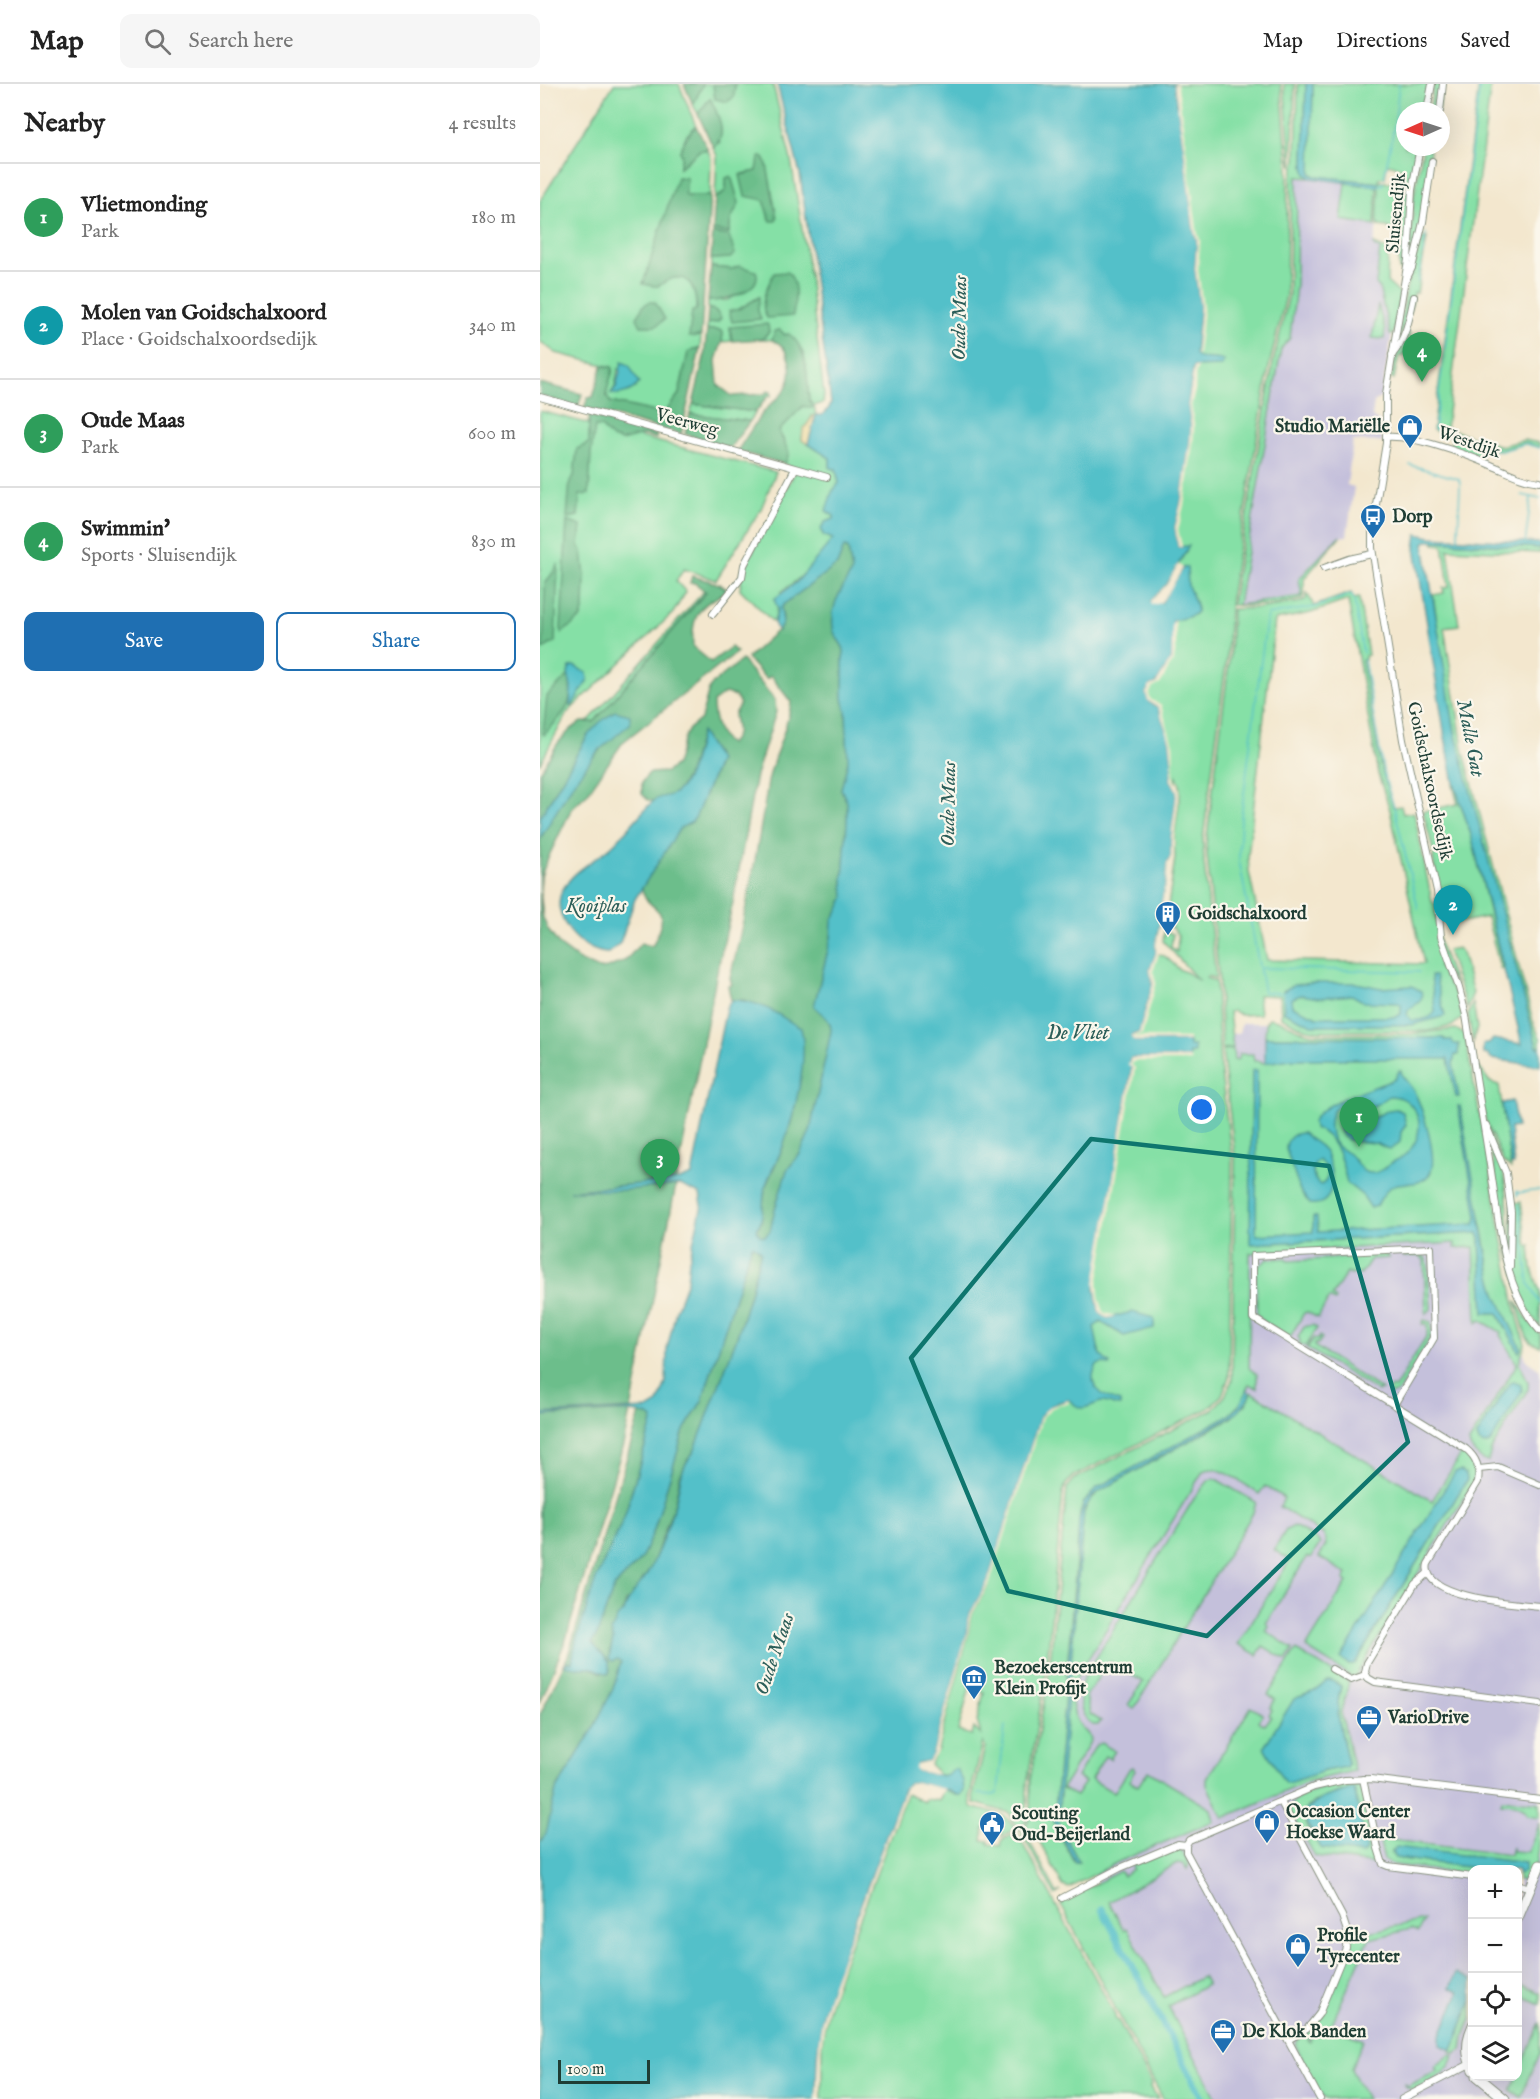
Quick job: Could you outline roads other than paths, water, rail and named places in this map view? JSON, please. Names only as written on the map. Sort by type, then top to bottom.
[{"type":"street","points":[[1429,102],[1432,84]]},
{"type":"street","points":[[1441,102],[1443,84]]},
{"type":"street","name":"Sluisendijk","points":[[1386,437],[1385,397],[1409,252],[1412,190],[1418,156]]},
{"type":"street","name":"Sluisendijk","points":[[1404,282],[1412,268],[1423,225],[1432,161]]},
{"type":"street","name":"Sluisendijk","points":[[1392,355],[1400,343],[1414,297]]},
{"type":"street","name":"Veerweg","points":[[540,397],[827,477]]},
{"type":"street","name":"Westdijk","points":[[1386,437],[1401,437],[1452,451],[1488,463],[1519,478],[1540,482]]},
{"type":"street","name":"Goidschalxoordsedijk","points":[[1386,437],[1371,533],[1372,554],[1404,744],[1437,891],[1441,937],[1463,1002],[1509,1270],[1522,1306],[1540,1331]]},
{"type":"street","points":[[713,614],[742,577],[744,565],[795,469]]},
{"type":"street","points":[[1323,568],[1354,557],[1372,554]]},
{"type":"street","name":"Goidschalxoordsedijk","points":[[1482,1118],[1506,1172],[1511,1212],[1509,1270]]},
{"type":"street","points":[[1394,1405],[1435,1337],[1431,1248],[1253,1256],[1253,1318],[1469,1452],[1476,1460],[1479,1469],[1477,1484],[1429,1562],[1428,1573],[1432,1579],[1444,1587],[1467,1596],[1540,1606]]},
{"type":"street","points":[[1479,1469],[1498,1467],[1540,1485]]},
{"type":"street","points":[[1428,1573],[1415,1584],[1373,1653],[1366,1666],[1365,1675],[1369,1680],[1540,1704]]},
{"type":"street","points":[[1332,1668],[1351,1680],[1365,1675]]},
{"type":"street","points":[[1320,2099],[1186,1851],[1186,1845],[1190,1840],[1323,1784],[1363,1779],[1540,1800]]},
{"type":"street","points":[[1363,1779],[1383,1864],[1468,1876]]},
{"type":"street","points":[[1281,1802],[1342,1916],[1347,1934],[1344,1954],[1315,2020],[1308,2029],[1288,2040]]},
{"type":"street","points":[[1062,1898],[1129,1863],[1179,1843],[1186,1845]]},
{"type":"street","points":[[1522,1908],[1540,1865]]},
{"type":"street","points":[[1522,1885],[1530,1888]]},
{"type":"street","points":[[1401,2099],[1468,2068]]},
{"type":"street","points":[[1483,2081],[1505,2099]]},
{"type":"water","name":"De Vliet","points":[[777,84],[1174,84],[1197,241],[1195,269],[1200,306],[1195,354],[1199,358],[1223,360],[1222,366],[1194,367],[1193,370],[1188,405],[1191,426],[1190,442],[1175,527],[1178,547],[1189,546],[1167,584],[1151,601],[1161,603],[1183,568],[1187,567],[1188,586],[1197,612],[1173,621],[1172,658],[1156,684],[1151,685],[1146,693],[1149,702],[1158,707],[1170,741],[1171,780],[1177,791],[1171,856],[1167,864],[1156,953],[1150,970],[1153,984],[1139,1033],[1131,1037],[1136,1041],[1189,1041],[1189,1046],[1194,1046],[1194,1053],[1189,1053],[1189,1058],[1131,1058],[1129,1061],[1132,1067],[1095,1289],[1099,1310],[1103,1316],[1108,1318],[1132,1312],[1154,1318],[1154,1328],[1124,1336],[1101,1322],[1094,1327],[1098,1348],[1105,1360],[1110,1363],[1109,1365],[1103,1363],[1097,1365],[1094,1372],[1094,1384],[1107,1397],[1120,1402],[1120,1406],[1101,1402],[1082,1408],[1069,1400],[1052,1405],[1040,1417],[988,1581],[968,1618],[967,1633],[933,1753],[929,1761],[917,1763],[917,1771],[944,1776],[957,1769],[963,1781],[964,1790],[961,1795],[957,1795],[915,1782],[910,1783],[904,1789],[823,2012],[817,2057],[816,2099],[540,2099],[540,1842],[546,1834],[556,1790],[591,1733],[613,1689],[621,1662],[617,1659],[612,1661],[609,1658],[613,1639],[611,1631],[618,1616],[624,1612],[629,1599],[649,1571],[662,1542],[683,1470],[694,1452],[737,1337],[761,1251],[753,1245],[751,1247],[702,1401],[684,1430],[654,1530],[641,1559],[614,1587],[592,1643],[609,1662],[610,1672],[608,1674],[593,1668],[565,1665],[566,1662],[572,1662],[576,1641],[596,1579],[624,1518],[653,1419],[633,1412],[540,1416],[540,1414],[648,1409],[658,1403],[666,1382],[667,1349],[676,1310],[687,1281],[689,1260],[702,1205],[700,1194],[680,1185],[623,1190],[569,1191],[679,1180],[692,1175],[726,1008],[731,1000],[750,1002],[767,1008],[801,1028],[803,1041],[802,1071],[796,1104],[783,1146],[765,1188],[762,1214],[757,1229],[759,1235],[765,1236],[770,1231],[787,1170],[800,1154],[810,1131],[831,1031],[828,1020],[814,1006],[831,938],[832,921],[844,898],[847,802],[841,789],[848,762],[846,711],[843,698],[844,649],[834,632],[833,611],[852,571],[848,548],[844,547],[837,565],[784,604],[781,608],[783,623],[778,631],[774,623],[778,609],[774,599],[797,582],[833,539],[823,535],[821,528],[825,522],[834,519],[834,516],[826,511],[832,492],[839,483],[836,469],[830,468],[830,458],[808,444],[816,415],[822,415],[831,403],[800,174]]},
{"type":"water","points":[[1306,84],[1313,84],[1311,174],[1379,183],[1378,187],[1311,178],[1306,174],[1304,165]]},
{"type":"water","points":[[622,362],[629,365],[639,383],[634,389],[611,394],[616,387]]},
{"type":"water","points":[[1417,534],[1431,537],[1540,543],[1540,548],[1434,541],[1426,541],[1424,544],[1455,732],[1537,1047],[1540,1047],[1540,1066],[1491,1059],[1488,1055],[1483,1054],[1483,1044],[1489,1044],[1493,1039],[1522,1044],[1472,838],[1454,783],[1415,548]]},
{"type":"water","points":[[574,666],[587,673],[588,680],[570,706],[571,687],[568,673],[570,667]]},
{"type":"water","points":[[615,711],[630,715],[630,724],[598,751],[574,782],[540,839],[540,818],[588,735]]},
{"type":"water","name":"Kooiplas","points":[[701,732],[719,760],[696,816],[692,822],[680,828],[635,899],[620,943],[609,953],[588,947],[578,940],[564,921],[560,910],[563,889],[574,875],[609,849],[656,799],[673,794],[680,788],[690,769]]},
{"type":"water","points":[[1431,976],[1435,976],[1445,1016],[1412,1025],[1312,1025],[1284,1012],[1283,991],[1294,985],[1313,983],[1356,983],[1381,988],[1412,986],[1421,991],[1422,998],[1408,1010],[1407,1015],[1411,1020],[1424,1019],[1435,1012]],"holes":[[[1301,995],[1319,998],[1352,995],[1364,1002],[1398,1003],[1401,1005],[1401,1014],[1396,1017],[1317,1017],[1292,1006],[1291,999]]]},
{"type":"water","points":[[1265,1037],[1443,1038],[1451,1040],[1454,1044],[1459,1044],[1458,1055],[1455,1055],[1453,1064],[1459,1097],[1456,1097],[1448,1059],[1291,1059],[1265,1063]]},
{"type":"water","points":[[1252,1070],[1257,1070],[1256,1235],[1313,1232],[1313,1217],[1317,1217],[1318,1232],[1475,1224],[1477,1217],[1458,1106],[1460,1106],[1490,1272],[1496,1294],[1521,1348],[1519,1352],[1498,1313],[1484,1313],[1478,1233],[1250,1244]]},
{"type":"water","points":[[1401,1071],[1417,1097],[1431,1146],[1432,1168],[1429,1175],[1422,1180],[1415,1183],[1396,1184],[1384,1194],[1377,1206],[1371,1208],[1363,1196],[1347,1183],[1337,1150],[1328,1137],[1314,1128],[1313,1121],[1327,1107],[1338,1101],[1395,1079]],"holes":[[[1389,1096],[1406,1100],[1417,1114],[1419,1128],[1416,1141],[1402,1157],[1381,1170],[1376,1173],[1365,1172],[1334,1141],[1330,1130],[1331,1118],[1333,1112],[1341,1104],[1349,1103],[1369,1107]]]},
{"type":"water","points":[[1512,1101],[1517,1127],[1510,1128],[1514,1165],[1511,1165],[1502,1106],[1503,1103]]},
{"type":"water","points":[[1396,1109],[1403,1112],[1406,1125],[1401,1132],[1400,1142],[1391,1149],[1378,1144],[1351,1141],[1341,1135],[1339,1120],[1350,1111],[1373,1118]]},
{"type":"water","points":[[1303,1133],[1322,1148],[1329,1164],[1332,1183],[1330,1192],[1320,1203],[1310,1204],[1300,1191],[1286,1149],[1293,1135]],"holes":[[[1318,1160],[1328,1176],[1321,1185],[1314,1177],[1313,1169]]]},
{"type":"water","points":[[1514,1381],[1521,1385],[1522,1391],[1490,1443],[1484,1445],[1479,1442],[1477,1436],[1510,1382]]},
{"type":"water","points":[[1247,1389],[1250,1394],[1247,1400],[1234,1415],[1100,1491],[1092,1497],[1084,1510],[1058,1817],[1059,1825],[1079,1862],[1075,1862],[1054,1822],[1079,1519],[1084,1502],[1097,1488],[1229,1415],[1240,1405]]},
{"type":"water","points":[[1461,1471],[1466,1474],[1467,1480],[1354,1665],[1349,1665],[1341,1658],[1455,1472]]},
{"type":"water","points":[[1327,1681],[1341,1686],[1338,1715],[1348,1764],[1346,1767],[1285,1783],[1264,1747],[1294,1699],[1315,1691]]},
{"type":"water","points":[[1354,1788],[1367,1850],[1363,1854],[1321,1848],[1303,1811],[1323,1798]]},
{"type":"water","points":[[1396,1847],[1525,1863],[1522,1872],[1522,1865],[1468,1865],[1468,1867],[1395,1858],[1392,1852]]},
{"type":"water","points":[[1456,1973],[1468,1978],[1468,2010],[1452,2050],[1440,2045],[1440,2037],[1459,1992],[1450,1988]]},
{"type":"waterway","points":[[1384,178],[1395,122],[1399,84]]},
{"type":"waterway","points":[[1476,444],[1434,429],[1480,84]]},
{"type":"waterway","points":[[1379,185],[1383,185],[1383,182]]},
{"type":"waterway","points":[[1418,282],[1426,233]]},
{"type":"waterway","points":[[1483,447],[1501,451],[1525,444],[1540,448]]},
{"type":"waterway","points":[[1410,465],[1459,479],[1458,538]]},
{"type":"waterway","points":[[1522,495],[1540,499]]},
{"type":"waterway","points":[[1525,544],[1531,497]]},
{"type":"waterway","points":[[1283,993],[1264,992],[1239,860],[1241,817],[1267,615],[1315,607],[1351,594],[1354,599],[1363,653]]},
{"type":"waterway","points":[[1364,660],[1384,775],[1418,908]]},
{"type":"waterway","points":[[1261,968],[1419,972]]},
{"type":"waterway","points":[[1517,1193],[1540,1190]]},
{"type":"waterway","points":[[1517,1191],[1517,1196]]},
{"type":"waterway","points":[[1519,1205],[1529,1284],[1540,1303]]},
{"type":"waterway","points":[[978,1794],[994,1795],[998,1792],[1005,1726]]},
{"type":"waterway","points":[[1102,1909],[1203,2099]]},
{"type":"place","name":"Swimmin'","points":[[1422,382]]},
{"type":"place","name":"Studio Mariëlle","points":[[1410,450]]},
{"type":"place","name":"Dorp","points":[[1373,540]]},
{"type":"place","name":"Molen van Goidschalxoord","points":[[1453,935]]},
{"type":"place","name":"Goidschalxoord","points":[[1168,937]]},
{"type":"place","name":"Vlietmonding","points":[[1359,1147]]},
{"type":"place","name":"Oude Maas","points":[[660,1189]]},
{"type":"place","name":"Bezoekerscentrum Klein Profijt","points":[[974,1701]]},
{"type":"place","name":"VarioDrive","points":[[1369,1741]]},
{"type":"place","name":"Occasion Center Hoekse Waard","points":[[1267,1845]]},
{"type":"place","name":"Scouting Oud-Beijerland","points":[[992,1847]]},
{"type":"place","name":"Profile Tyrecenter","points":[[1298,1969]]},
{"type":"place","name":"De Klok Banden","points":[[1223,2055]]},
{"type":"water label","name":"Malle Gat","points":[[1470,738]]}]
